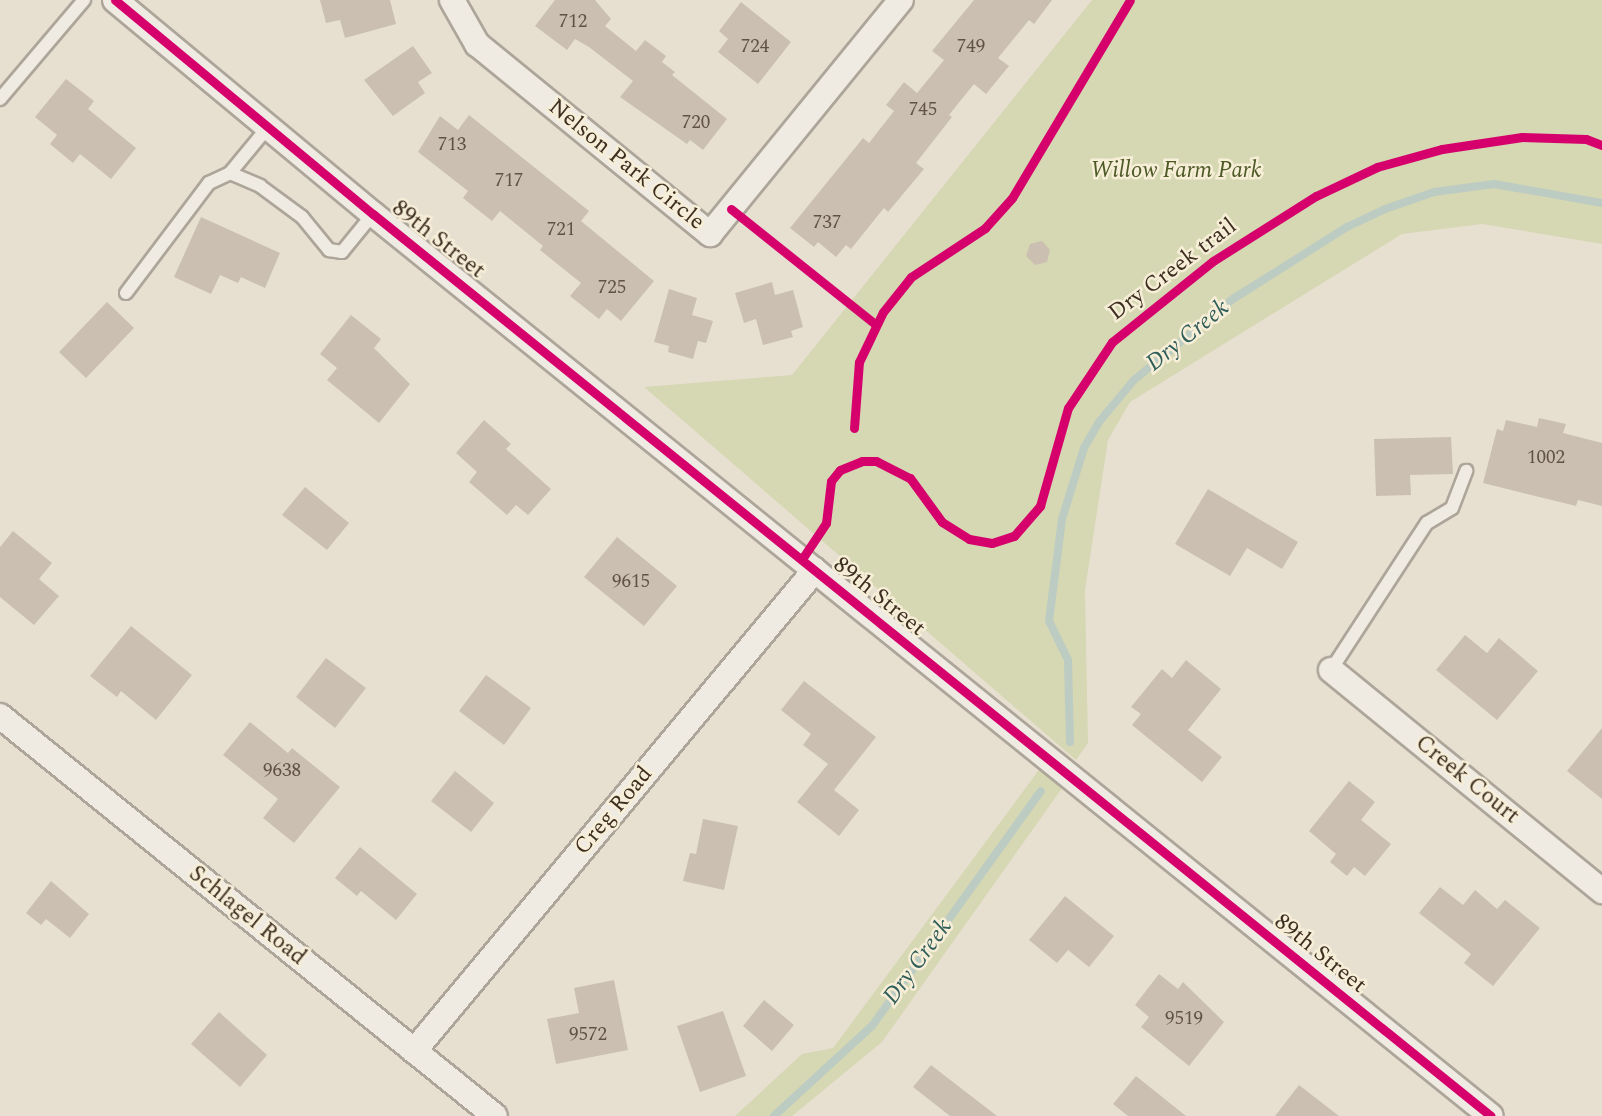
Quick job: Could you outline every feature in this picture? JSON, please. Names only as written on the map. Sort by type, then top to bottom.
[{"type":"street","name":"89th Street","points":[[115,0],[373,214],[1490,1116]]},
{"type":"street","name":"Nelson Park Circle","points":[[452,0],[477,44],[710,234],[901,0]]},
{"type":"street","name":"Creg Road","points":[[414,1051],[815,570]]},
{"type":"street","name":"Creek Court","points":[[1331,670],[1602,891]]},
{"type":"street","name":"Schlagel Road","points":[[0,716],[495,1116]]},
{"type":"lane","points":[[0,99],[84,0]]},
{"type":"lane","points":[[126,293],[209,183],[230,173],[268,127]]},
{"type":"lane","points":[[230,173],[260,186],[302,218],[329,250],[342,251],[373,214]]},
{"type":"lane","points":[[1331,670],[1427,523],[1452,508],[1466,471]]},
{"type":"green space","name":"Willow Farm Park","points":[[1092,0],[1602,0],[1602,244],[1482,224],[1402,234],[1130,402],[1108,440],[1085,590],[1088,743],[1076,760],[644,387],[792,375]]},
{"type":"green space","points":[[1047,759],[1070,777],[882,1042],[792,1116],[735,1116],[802,1054],[833,1048]]},
{"type":"building","points":[[320,0],[390,0],[396,24],[345,38],[340,20],[326,23]]},
{"type":"building","points":[[555,0],[595,0],[611,19],[605,26],[636,51],[645,40],[666,56],[662,62],[675,72],[672,75],[727,119],[703,150],[690,140],[687,144],[620,97],[633,81],[589,47],[575,39],[567,50],[535,26]]},
{"type":"building","points":[[974,0],[1052,0],[1034,24],[1029,20],[998,58],[1009,66],[986,94],[974,84],[949,115],[952,117],[916,163],[924,169],[888,212],[884,208],[851,249],[846,245],[836,257],[818,242],[814,247],[790,228],[863,138],[869,143],[894,111],[886,105],[904,82],[917,93],[944,60],[932,51]]},
{"type":"building","points":[[741,2],[791,42],[758,84],[718,52],[728,39],[719,31]]},
{"type":"building","points":[[413,46],[432,73],[418,82],[425,93],[393,116],[364,80]]},
{"type":"building","points":[[66,79],[94,101],[88,109],[136,148],[111,179],[80,154],[73,163],[50,144],[57,135],[35,117]]},
{"type":"building","points":[[469,115],[589,211],[581,221],[654,281],[621,321],[607,309],[599,319],[570,296],[581,283],[540,250],[543,246],[500,211],[492,221],[463,198],[468,191],[418,152],[440,116],[458,130]]},
{"type":"building","points":[[201,217],[280,253],[265,288],[241,277],[238,283],[220,275],[211,294],[174,277]]},
{"type":"building","points":[[1042,241],[1050,250],[1047,262],[1035,265],[1026,256],[1030,244]]},
{"type":"building","points":[[772,282],[775,295],[793,290],[803,327],[791,331],[793,337],[763,345],[756,319],[744,323],[735,293]]},
{"type":"building","points":[[669,289],[697,298],[692,315],[713,321],[706,343],[698,341],[693,359],[668,352],[669,346],[654,342]]},
{"type":"building","points":[[107,302],[134,328],[86,378],[59,352]]},
{"type":"building","points":[[351,315],[381,339],[374,348],[410,384],[379,423],[327,380],[337,368],[320,354]]},
{"type":"building","points":[[1539,418],[1566,424],[1563,433],[1602,443],[1602,506],[1578,500],[1576,506],[1483,483],[1497,429],[1503,431],[1506,420],[1537,427]]},
{"type":"building","points":[[484,420],[511,444],[506,449],[551,489],[528,515],[516,505],[507,515],[469,482],[477,472],[456,453]]},
{"type":"building","points":[[1451,437],[1453,474],[1410,475],[1411,495],[1376,496],[1374,439]]},
{"type":"building","points":[[305,487],[349,523],[327,550],[282,515]]},
{"type":"building","points":[[1208,489],[1298,542],[1282,569],[1247,548],[1230,576],[1175,544]]},
{"type":"building","points":[[13,531],[52,563],[39,579],[59,596],[34,625],[0,597],[0,547]]},
{"type":"building","points":[[617,537],[677,586],[644,626],[584,577]]},
{"type":"building","points":[[131,626],[192,675],[156,720],[121,691],[117,697],[90,676]]},
{"type":"building","points":[[1465,635],[1487,653],[1499,638],[1538,671],[1497,720],[1436,670]]},
{"type":"building","points":[[326,658],[366,688],[335,728],[296,697]]},
{"type":"building","points":[[1186,660],[1221,689],[1188,730],[1222,757],[1202,782],[1132,725],[1141,714],[1131,707],[1162,669],[1172,678]]},
{"type":"building","points":[[486,675],[531,708],[504,745],[459,711]]},
{"type":"building","points":[[804,681],[876,737],[834,790],[859,810],[839,836],[797,802],[828,764],[803,745],[811,734],[781,710]]},
{"type":"building","points":[[250,722],[288,753],[292,748],[340,787],[294,843],[263,818],[278,799],[223,755]]},
{"type":"building","points":[[1602,728],[1602,799],[1567,771]]},
{"type":"building","points":[[455,771],[494,803],[471,832],[431,801]]},
{"type":"building","points":[[1349,781],[1375,802],[1361,820],[1391,844],[1365,876],[1354,867],[1347,876],[1330,862],[1336,854],[1309,831]]},
{"type":"building","points":[[703,819],[738,826],[724,890],[683,881],[690,853],[696,854]]},
{"type":"building","points":[[360,847],[417,894],[396,920],[361,891],[357,896],[335,878]]},
{"type":"building","points":[[51,881],[89,914],[70,938],[46,919],[41,925],[26,913]]},
{"type":"building","points":[[1440,887],[1463,905],[1475,890],[1497,909],[1505,900],[1540,928],[1493,986],[1464,963],[1471,954],[1419,913]]},
{"type":"building","points":[[1065,896],[1114,936],[1089,967],[1068,950],[1057,963],[1029,940]]},
{"type":"building","points":[[1159,974],[1178,989],[1183,982],[1224,1022],[1189,1066],[1141,1027],[1149,1017],[1135,1005]]},
{"type":"building","points":[[614,980],[628,1050],[556,1064],[547,1019],[579,1013],[574,988]]},
{"type":"building","points":[[764,1000],[794,1025],[772,1051],[743,1026]]},
{"type":"building","points":[[723,1011],[746,1076],[700,1092],[677,1026]]},
{"type":"building","points":[[219,1012],[267,1055],[240,1087],[191,1044]]},
{"type":"building","points":[[931,1065],[997,1116],[950,1116],[913,1087]]},
{"type":"building","points":[[1136,1076],[1186,1116],[1128,1116],[1113,1104]]},
{"type":"building","points":[[1299,1085],[1339,1116],[1275,1116]]},
{"type":"waterway","name":"Dry Creek","points":[[1070,742],[1068,660],[1049,621],[1062,519],[1084,448],[1099,422],[1134,380],[1233,299],[1347,227],[1385,209],[1434,192],[1494,184],[1602,203]]},
{"type":"waterway","name":"Dry Creek","points":[[774,1116],[872,1026],[1041,791]]},
{"type":"cycle path","points":[[115,0],[373,214],[1491,1116]]},
{"type":"cycle path","points":[[854,428],[859,362],[883,312],[911,277],[985,228],[1012,198],[1130,0]]},
{"type":"cycle path","name":"Dry Creek trail","points":[[802,559],[826,523],[831,481],[840,470],[862,461],[876,461],[910,478],[942,522],[969,539],[992,543],[1014,536],[1040,506],[1068,408],[1112,342],[1213,261],[1316,196],[1377,167],[1442,149],[1522,137],[1586,139],[1602,145]]},
{"type":"cycle path","points":[[731,209],[875,324]]}]
